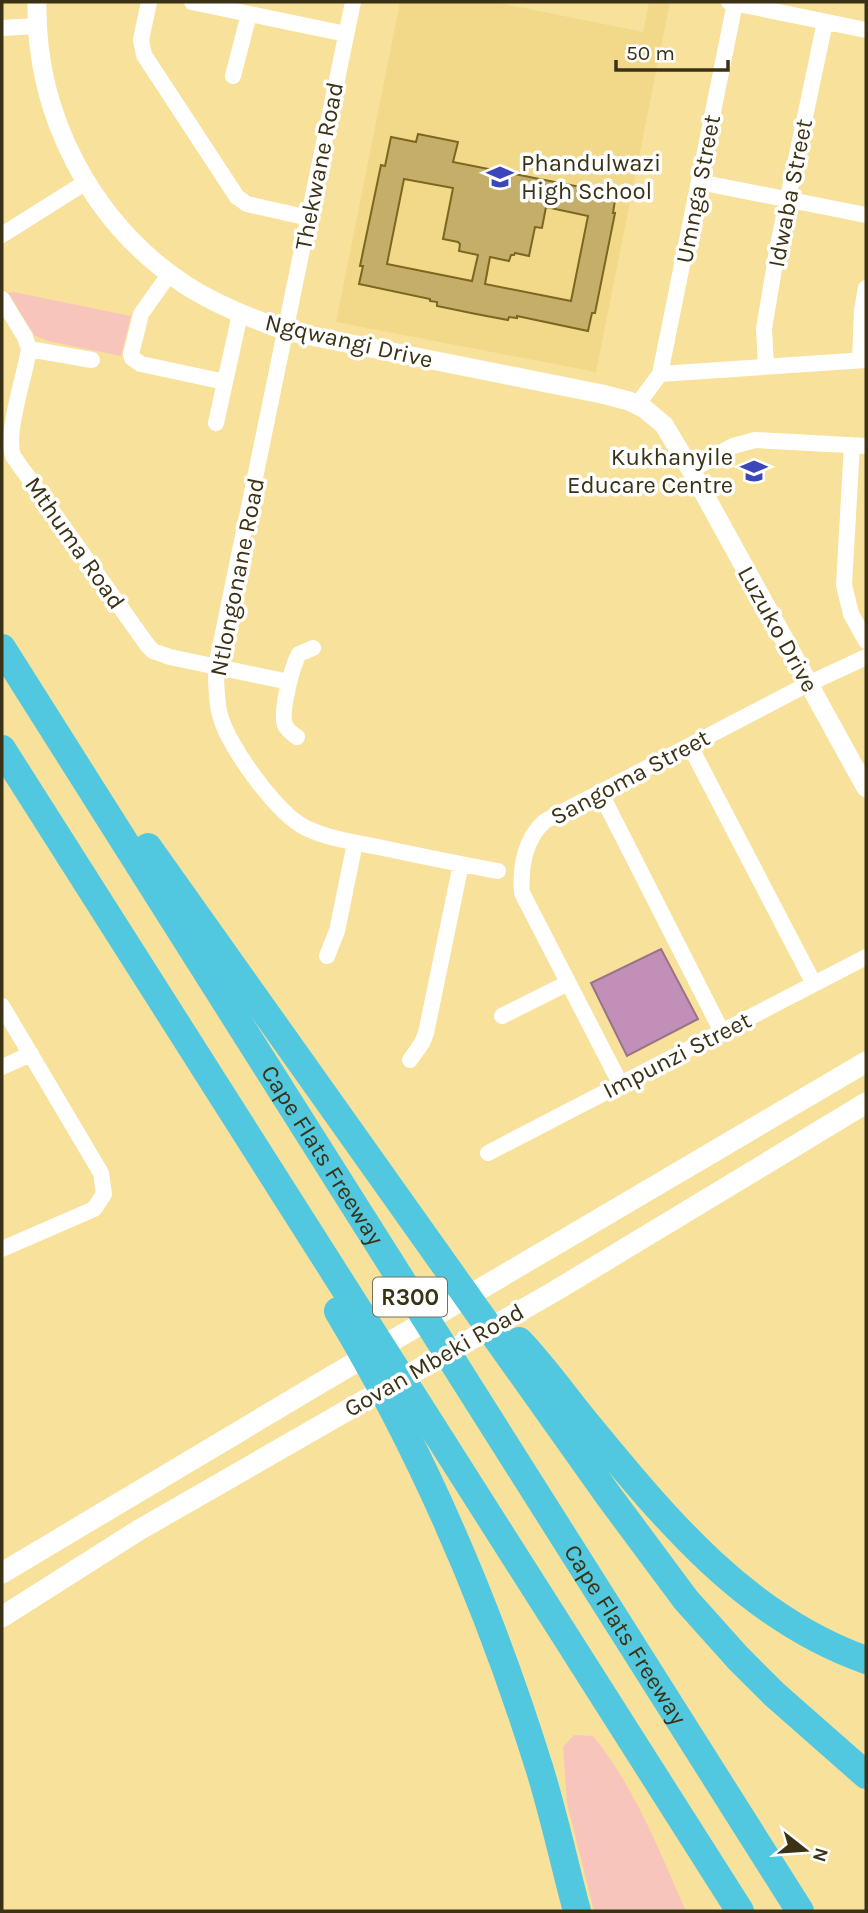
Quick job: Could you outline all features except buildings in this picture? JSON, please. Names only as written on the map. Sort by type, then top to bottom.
[{"type":"highway","name":"Cape Flats Freeway","points":[[2,648],[800,1911]]},
{"type":"highway","points":[[22,681],[97,776],[623,1516],[686,1600],[774,1694],[866,1775]]},
{"type":"highway","name":"Cape Flats Freeway","points":[[2,749],[740,1911]]},
{"type":"highway","points":[[145,975],[215,1110],[344,1321],[397,1417],[424,1473],[510,1680],[540,1770],[577,1911]]},
{"type":"highway","points":[[441,1261],[525,1348],[637,1484],[695,1548],[763,1605],[807,1633],[866,1660]]},
{"type":"main road","name":"Govan Mbeki Road","points":[[2,1573],[866,1062]]},
{"type":"main road","name":"Govan Mbeki Road","points":[[2,1617],[139,1530],[555,1291],[866,1104]]},
{"type":"street","name":"Ngqwangi Drive","points":[[37,2],[41,65],[66,144],[86,182],[110,217],[170,274],[240,314],[286,331],[594,392],[637,405],[656,416],[664,425],[691,470]]},
{"type":"street","points":[[149,2],[141,40],[144,55],[237,197],[247,204],[309,218]]},
{"type":"street","points":[[192,2],[346,34]]},
{"type":"street","name":"Thekwane Road","points":[[286,331],[352,2]]},
{"type":"street","points":[[732,3],[866,30]]},
{"type":"street","name":"Umnga Street","points":[[637,405],[660,374],[732,3]]},
{"type":"street","points":[[233,76],[249,14]]},
{"type":"street","name":"Idwaba Street","points":[[766,366],[764,329],[825,22]]},
{"type":"street","points":[[2,28],[37,26]]},
{"type":"street","points":[[2,235],[86,182]]},
{"type":"street","points":[[699,182],[866,215]]},
{"type":"street","points":[[170,274],[141,314],[131,354],[134,361],[225,382]]},
{"type":"street","points":[[660,374],[863,360],[862,310],[866,288]]},
{"type":"street","points":[[2,299],[7,321],[25,337],[29,349],[92,360]]},
{"type":"street","points":[[216,423],[240,314]]},
{"type":"street","name":"Ntlongonane Road","points":[[286,331],[216,667],[220,717],[231,741],[277,805],[304,827],[355,843],[498,871]]},
{"type":"street","name":"Mthuma Road","points":[[29,349],[12,431],[13,456],[153,651],[289,682]]},
{"type":"street","points":[[691,470],[733,446],[755,440],[859,445],[844,585],[851,614],[866,641]]},
{"type":"street","name":"Luzuko Drive","points":[[691,470],[866,788]]},
{"type":"street","points":[[297,737],[287,729],[283,717],[289,682],[299,654],[313,648]]},
{"type":"street","name":"Sangoma Street","points":[[621,1085],[522,893],[521,878],[531,836],[545,821],[808,684],[866,657]]},
{"type":"street","points":[[690,746],[814,985]]},
{"type":"street","points":[[600,792],[670,935],[722,1032]]},
{"type":"street","points":[[327,956],[337,931],[355,843]]},
{"type":"street","points":[[410,1060],[422,1043],[425,1032],[461,864]]},
{"type":"street","name":"Impunzi Street","points":[[488,1153],[866,957]]},
{"type":"street","points":[[502,1016],[568,983]]},
{"type":"street","points":[[2,1006],[101,1173],[104,1194],[94,1209],[2,1249]]},
{"type":"street","points":[[2,1067],[31,1054]]},
{"type":"shaded area","name":"Phandulwazi High School","points":[[400,2],[495,2],[643,32],[649,2],[670,2],[596,372],[336,322]]},
{"type":"shaded area","points":[[8,293],[131,316],[121,356],[35,336]]},
{"type":"shaded area","points":[[661,949],[698,1019],[627,1056],[591,983]]},
{"type":"shaded area","points":[[574,1735],[593,1736],[621,1776],[645,1820],[686,1911],[594,1911],[567,1803],[563,1747]]},
{"type":"place","name":"Phandulwazi High School","points":[[500,177]]},
{"type":"place","name":"Kukhanyile Educare Centre","points":[[754,471]]}]
